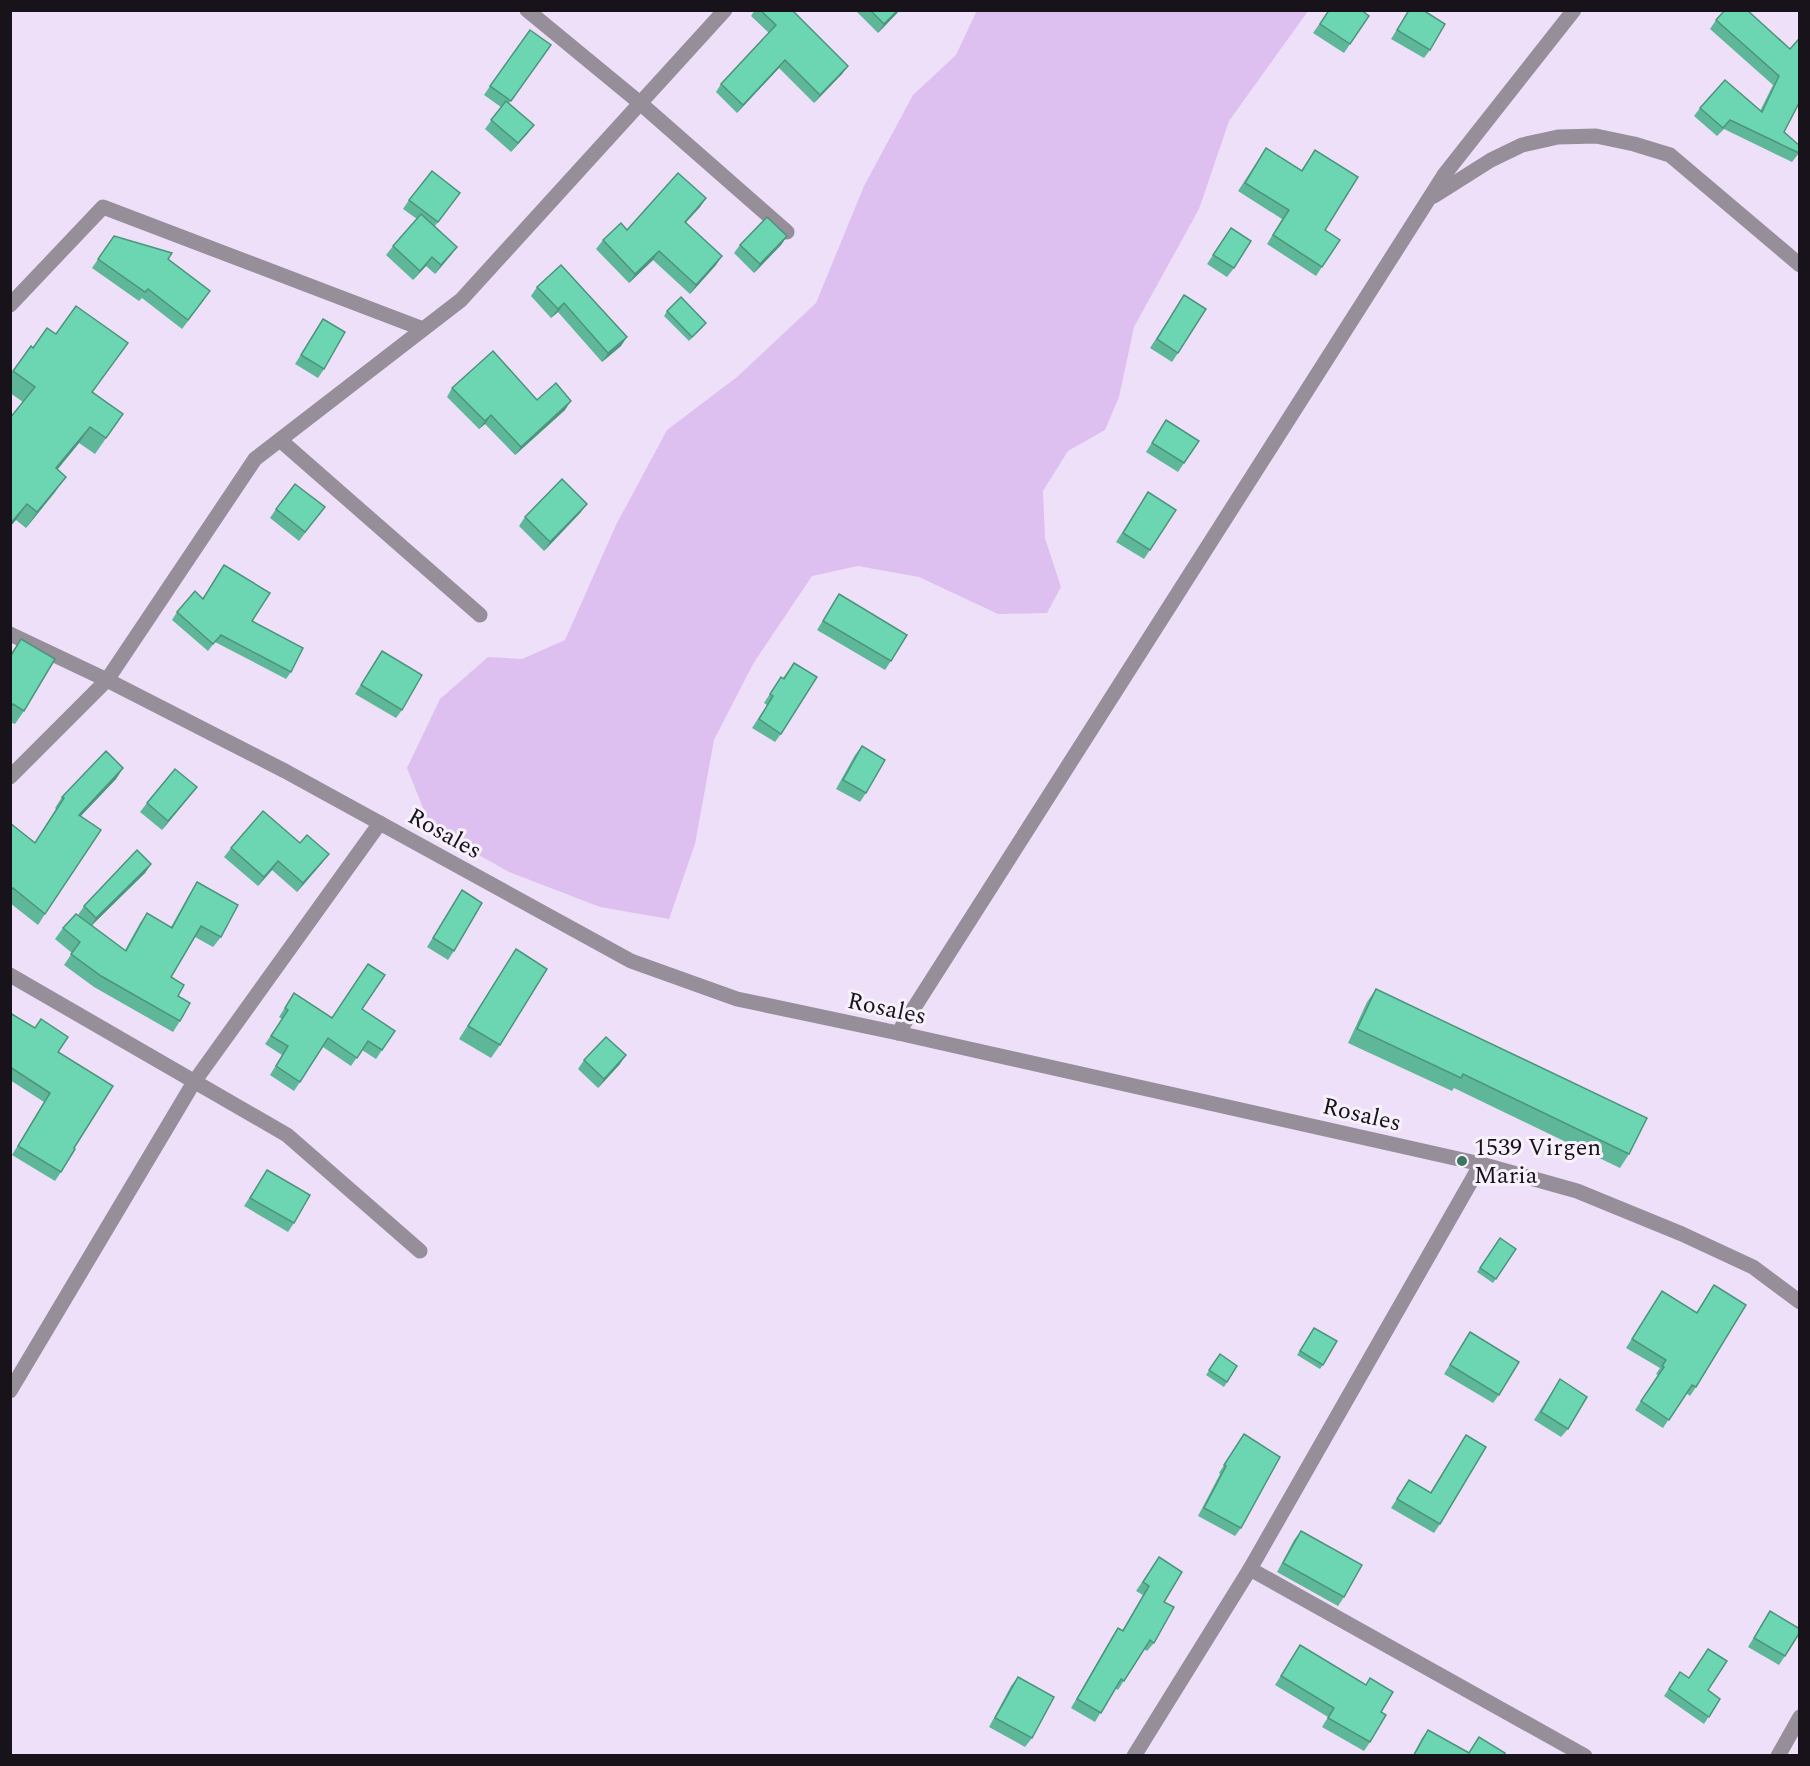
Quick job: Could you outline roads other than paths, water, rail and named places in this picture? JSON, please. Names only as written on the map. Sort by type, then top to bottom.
[{"type":"street","points":[[526,10],[640,103],[787,232]]},
{"type":"street","points":[[10,777],[107,680],[255,459],[461,300],[724,10]]},
{"type":"street","points":[[898,1033],[1444,176],[1574,10]]},
{"type":"street","points":[[1430,199],[1491,160],[1522,145],[1558,137],[1596,136],[1670,155],[1800,265]]},
{"type":"street","points":[[10,305],[103,207],[423,329]]},
{"type":"street","points":[[279,440],[480,615]]},
{"type":"street","name":"Rosales","points":[[10,634],[107,680],[285,771],[631,962],[737,999],[1481,1164],[1577,1191],[1682,1234],[1753,1268],[1800,1302]]},
{"type":"street","points":[[10,1391],[194,1082],[380,823]]},
{"type":"street","points":[[10,975],[287,1135],[420,1251]]},
{"type":"street","points":[[1134,1755],[1250,1569],[1481,1164]]},
{"type":"street","points":[[1250,1569],[1585,1755]]},
{"type":"street","points":[[1778,1755],[1800,1717]]},
{"type":"place","name":"1539 Virgen Maria","points":[[1462,1161]]}]
